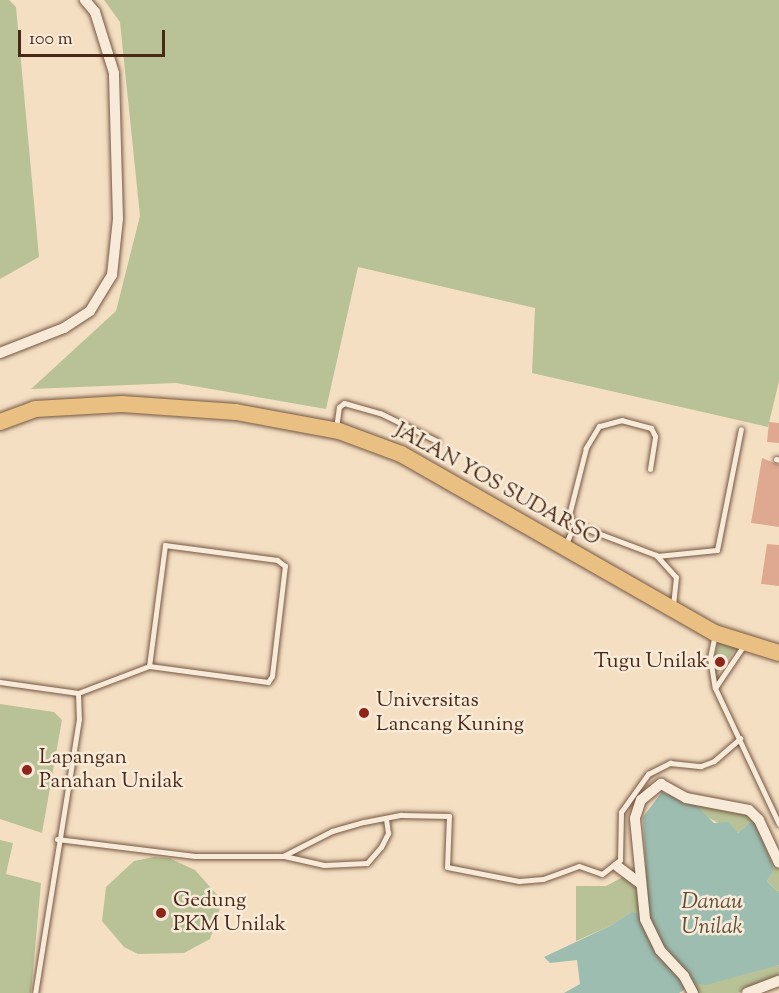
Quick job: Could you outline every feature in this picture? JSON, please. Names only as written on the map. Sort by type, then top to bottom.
[{"type":"main road","name":"JALAN YOS SUDARSO","points":[[0,422],[35,409],[122,404],[236,412],[336,430],[401,454],[715,633],[779,653]]},
{"type":"street","points":[[0,353],[64,328],[90,311],[112,275],[118,219],[114,73],[95,12],[85,0]]},
{"type":"street","points":[[692,991],[653,939],[643,909],[636,810],[648,792],[661,784],[686,798],[755,813],[779,863]]},
{"type":"street","points":[[617,866],[641,884]]},
{"type":"street","points":[[747,993],[779,981]]},
{"type":"lane","points":[[336,430],[339,407],[344,403],[401,422],[437,441]]},
{"type":"lane","points":[[650,469],[655,436],[651,428],[622,420],[599,426],[586,448],[569,506],[569,515],[574,524],[657,556],[676,577],[673,609]]},
{"type":"lane","points":[[657,556],[717,550],[741,429]]},
{"type":"lane","points":[[564,548],[574,524]]},
{"type":"lane","points":[[0,682],[78,693],[149,666],[268,682],[273,676],[285,566],[277,560],[165,545],[149,666]]},
{"type":"lane","points":[[715,633],[710,658],[715,688],[779,824]]},
{"type":"lane","points":[[715,688],[745,643]]},
{"type":"lane","points":[[35,993],[57,839],[79,719],[78,693]]},
{"type":"lane","points":[[283,856],[332,831],[386,818],[449,816],[447,867],[519,881],[543,879],[579,866],[602,874],[617,866],[620,860],[621,812],[648,774],[670,763],[701,766],[714,761],[740,738]]},
{"type":"lane","points":[[57,839],[195,856],[283,856],[324,865],[367,863],[381,847],[388,833],[386,818]]},
{"type":"shaded area","points":[[0,0],[9,0],[16,7],[39,257],[0,279]]},
{"type":"shaded area","points":[[104,0],[779,0],[779,381],[768,427],[532,373],[535,308],[358,267],[326,409],[176,383],[31,389],[116,311],[140,216],[120,22]]},
{"type":"shaded area","points":[[719,642],[736,648],[715,677],[714,657]]},
{"type":"shaded area","name":"Lapangan Panahan Unilak","points":[[0,704],[54,712],[62,720],[42,833],[0,819]]},
{"type":"shaded area","points":[[696,805],[739,811],[756,819],[779,866],[779,893],[767,881],[774,868],[756,824],[750,822],[738,833],[703,815]]},
{"type":"shaded area","points":[[0,840],[13,843],[6,874],[41,883],[31,993],[0,993]]},
{"type":"shaded area","name":"Gedung PKM Unilak","points":[[154,857],[169,858],[195,870],[218,896],[221,905],[210,939],[184,953],[138,954],[124,947],[102,921],[106,887],[134,861]]},
{"type":"shaded area","points":[[625,876],[636,879],[641,913],[631,912],[612,925],[576,941],[576,886],[606,886]]},
{"type":"shaded area","points":[[779,965],[779,979],[757,987],[737,993],[694,993],[694,983]]},
{"type":"water","name":"Danau Unilak","points":[[662,792],[696,805],[714,823],[728,822],[738,833],[750,822],[756,824],[774,869],[767,881],[779,893],[779,965],[706,985],[694,983],[679,993],[564,993],[580,984],[577,960],[550,963],[544,957],[612,925],[631,912],[643,913],[648,907],[643,817]]},
{"type":"building","points":[[769,422],[779,423],[779,443],[767,442]]},
{"type":"building","points":[[762,458],[779,465],[779,527],[751,523]]},
{"type":"building","points":[[767,544],[779,545],[779,586],[761,584]]},
{"type":"place","name":"Tugu Unilak","points":[[720,662]]},
{"type":"place","name":"Universitas Lancang Kuning","points":[[364,713]]},
{"type":"place","name":"Lapangan Panahan Unilak","points":[[27,770]]},
{"type":"place","name":"Gedung PKM Unilak","points":[[161,913]]}]
